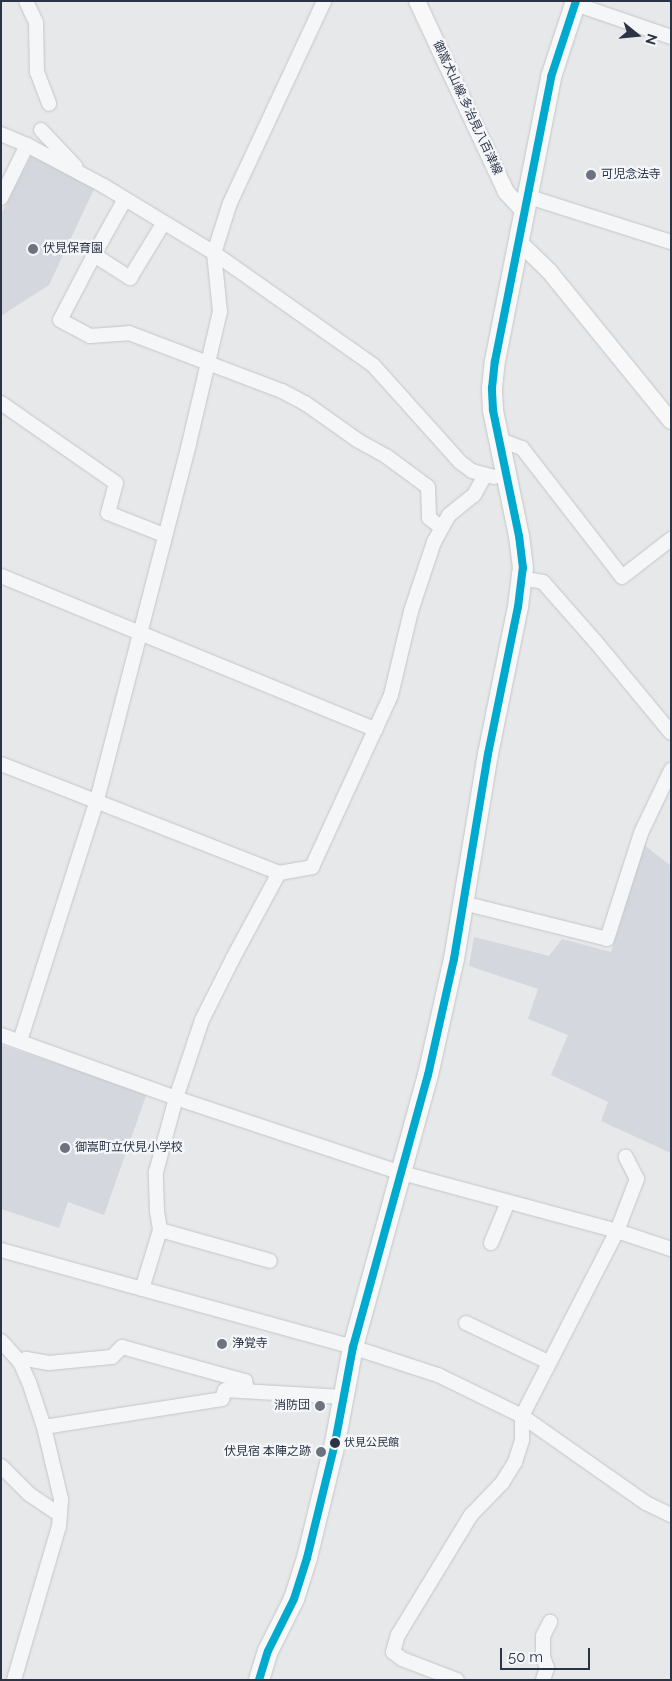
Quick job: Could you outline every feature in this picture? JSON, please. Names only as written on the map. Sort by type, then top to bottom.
[{"type":"highway","points":[[259,1680],[268,1651],[294,1599],[307,1558],[335,1443],[353,1347],[428,1075],[450,979],[488,754],[518,607],[522,568],[519,536],[498,440],[492,388],[499,334],[551,77],[575,3]]},
{"type":"main road","name":"御嵩犬山線;多治見八百津線","points":[[418,1],[506,192],[525,203]]},
{"type":"main road","points":[[519,242],[549,271],[671,421]]},
{"type":"street","points":[[26,1],[36,22],[37,72],[49,104]]},
{"type":"street","points":[[20,1041],[97,800],[209,364],[220,312],[214,253],[230,203],[324,1]]},
{"type":"street","points":[[575,3],[671,37]]},
{"type":"street","points":[[41,130],[82,174]]},
{"type":"street","points":[[1,134],[27,145],[82,174],[214,253],[373,365],[460,462],[472,471],[506,480]]},
{"type":"street","points":[[1,198],[27,145]]},
{"type":"street","points":[[125,199],[60,320],[90,336],[129,333],[282,391],[305,403],[357,440],[386,456],[428,487],[429,518],[442,528]]},
{"type":"street","points":[[525,203],[671,242]]},
{"type":"street","points":[[94,255],[130,278],[164,224]]},
{"type":"street","points":[[1,403],[116,483],[108,513],[164,535]]},
{"type":"street","points":[[498,440],[522,448],[622,577],[671,539]]},
{"type":"street","points":[[1,764],[97,800],[279,873],[312,867],[391,695],[411,611],[434,542],[449,515],[474,495],[485,475]]},
{"type":"street","points":[[1,576],[376,730]]},
{"type":"street","points":[[521,578],[543,582],[595,641],[671,733]]},
{"type":"street","points":[[463,903],[607,939],[641,832],[671,770]]},
{"type":"street","points":[[142,1289],[160,1230],[157,1210],[156,1172],[176,1098],[202,1020],[279,873]]},
{"type":"street","points":[[1,1035],[176,1098],[402,1173],[616,1231],[671,1249]]},
{"type":"street","points":[[457,1680],[402,1659],[393,1652],[398,1636],[471,1515],[502,1483],[515,1462],[522,1440],[522,1416],[616,1231],[637,1179],[626,1157]]},
{"type":"street","points":[[491,1244],[508,1202]]},
{"type":"street","points":[[160,1230],[270,1261]]},
{"type":"street","points":[[1,1250],[353,1347],[438,1375],[522,1416],[646,1503],[671,1515]]},
{"type":"street","points":[[466,1323],[548,1362]]},
{"type":"street","points":[[1,1341],[20,1362],[29,1382],[44,1427],[61,1499],[59,1526],[14,1680]]},
{"type":"street","points":[[20,1362],[26,1359],[49,1363],[112,1357],[122,1347],[246,1381],[247,1390]]},
{"type":"street","points":[[44,1427],[222,1399],[225,1390],[344,1397]]},
{"type":"street","points":[[1,1466],[29,1494],[60,1515]]},
{"type":"street","points":[[543,1680],[547,1668],[543,1657],[543,1636],[550,1622]]},
{"type":"shaded area","name":"伏見保育園","points":[[31,156],[95,187],[49,285],[1,316],[1,214]]},
{"type":"shaded area","points":[[644,845],[671,866],[671,1153],[601,1121],[608,1102],[551,1075],[568,1035],[528,1019],[538,989],[469,966],[474,937],[549,956],[562,939],[611,952]]},
{"type":"shaded area","name":"御嵩町立伏見小学校","points":[[1,1045],[147,1093],[104,1215],[68,1202],[59,1228],[1,1209]]},
{"type":"transit line","points":[[259,1680],[268,1651],[294,1599],[307,1558],[335,1443],[353,1347],[428,1075],[454,959],[488,754],[518,607],[523,568],[519,536],[493,410],[492,388],[495,361],[551,77],[576,1]]},
{"type":"place","name":"可児念法寺","points":[[591,175]]},
{"type":"place","name":"伏見保育園","points":[[33,249]]},
{"type":"place","name":"御嵩町立伏見小学校","points":[[65,1148]]},
{"type":"place","name":"浄覚寺","points":[[222,1344]]},
{"type":"place","name":"消防団","points":[[320,1406]]},
{"type":"place","name":"伏見公民館","points":[[335,1443]]},
{"type":"place","name":"伏見宿 本陣之跡","points":[[321,1452]]}]
